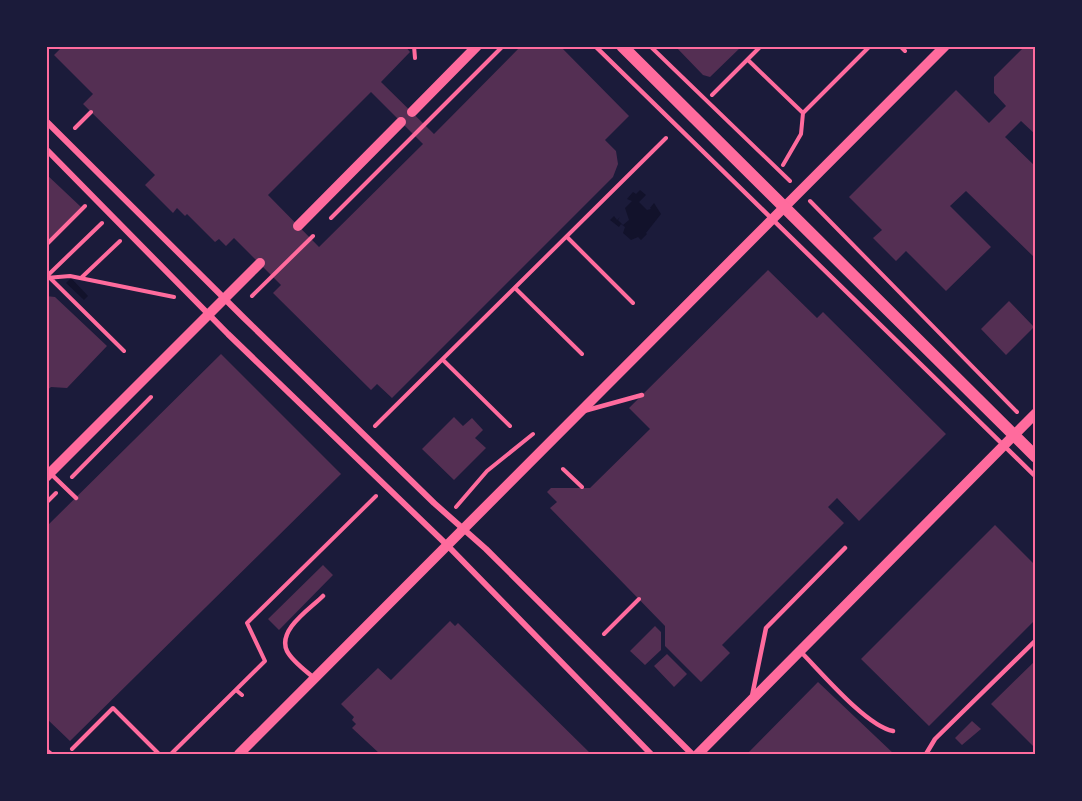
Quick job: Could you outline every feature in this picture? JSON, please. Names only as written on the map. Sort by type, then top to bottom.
[{"type":"main road","points":[[622,46],[1035,457]]},
{"type":"street","points":[[412,112],[477,46]]},
{"type":"street","points":[[239,754],[945,46]]},
{"type":"street","points":[[46,121],[225,299],[434,503],[464,528],[692,754]]},
{"type":"street","points":[[298,226],[401,122]]},
{"type":"street","points":[[46,149],[209,315],[447,545],[651,754]]},
{"type":"street","points":[[48,475],[260,264]]},
{"type":"street","points":[[698,754],[1035,413]]},
{"type":"lane","points":[[595,46],[1035,477]]},
{"type":"lane","points":[[580,412],[642,395]]},
{"type":"lane","points":[[48,475],[76,498]]},
{"type":"lane","points":[[751,699],[766,628],[845,548]]},
{"type":"lane","points":[[314,678],[289,654],[285,641],[290,629],[323,596]]},
{"type":"lane","points":[[926,754],[935,739],[1035,640]]},
{"type":"lane","points":[[799,650],[863,714],[876,724],[893,731]]},
{"type":"lane","points":[[46,750],[51,754]]},
{"type":"path","points":[[414,46],[415,58]]},
{"type":"path","points":[[327,222],[503,46]]},
{"type":"path","points":[[650,46],[773,165]]},
{"type":"path","points":[[712,95],[761,46]]},
{"type":"path","points":[[783,165],[801,134],[803,113],[870,46]]},
{"type":"path","points":[[900,46],[905,51]]},
{"type":"path","points":[[748,60],[803,113]]},
{"type":"path","points":[[75,128],[91,112]]},
{"type":"path","points":[[375,426],[666,138]]},
{"type":"path","points":[[46,245],[86,206]]},
{"type":"path","points":[[830,219],[995,388]]},
{"type":"path","points":[[48,278],[102,223]]},
{"type":"path","points":[[268,280],[319,230]]},
{"type":"path","points":[[567,237],[633,303]]},
{"type":"path","points":[[81,278],[120,241]]},
{"type":"path","points":[[48,278],[70,276],[177,297]]},
{"type":"path","points":[[48,278],[124,351]]},
{"type":"path","points":[[515,288],[582,354]]},
{"type":"path","points":[[443,360],[510,426]]},
{"type":"path","points":[[46,503],[153,395]]},
{"type":"path","points":[[563,469],[582,487]]},
{"type":"path","points":[[171,754],[265,661],[247,624],[376,496]]},
{"type":"path","points":[[604,634],[639,599]]},
{"type":"path","points":[[236,690],[242,695]]},
{"type":"path","points":[[72,749],[112,708],[159,754]]},
{"type":"shaded area","points":[[640,190],[646,195],[639,202],[647,210],[651,209],[654,203],[661,214],[641,240],[638,237],[631,240],[623,233],[625,227],[621,224],[619,227],[610,220],[614,216],[617,220],[620,217],[618,220],[623,225],[629,220],[625,208],[632,201],[627,199],[633,192],[636,194]]},
{"type":"shaded area","points":[[71,278],[88,296],[84,300],[66,283]]},
{"type":"building","points":[[63,46],[405,46],[410,52],[381,82],[434,134],[521,46],[560,46],[629,116],[605,140],[616,151],[618,164],[613,177],[392,398],[377,384],[371,390],[273,293],[281,285],[234,238],[226,246],[219,239],[215,242],[187,214],[185,216],[177,208],[173,213],[145,185],[155,175],[83,104],[93,94],[54,55]],"holes":[[[371,92],[423,144],[319,247],[268,195]]]},
{"type":"building","points":[[675,46],[742,46],[710,77],[703,75]]},
{"type":"building","points":[[1025,46],[1036,46],[1036,135],[1021,121],[1005,137],[1036,167],[1036,259],[966,191],[950,206],[991,247],[946,291],[906,251],[896,261],[873,238],[882,230],[849,197],[956,90],[989,123],[1006,106],[994,93],[994,77]]},
{"type":"building","points":[[46,174],[81,207],[46,242]]},
{"type":"building","points":[[768,270],[817,318],[823,312],[946,434],[859,521],[837,498],[828,507],[844,523],[722,645],[730,653],[701,682],[665,646],[665,626],[550,508],[557,502],[547,492],[551,488],[590,488],[650,429],[629,408]]},
{"type":"building","points":[[46,296],[55,297],[107,346],[67,388],[51,387],[46,391]]},
{"type":"building","points":[[1009,301],[1034,327],[1006,355],[981,329]]},
{"type":"building","points":[[221,354],[341,474],[70,741],[46,718],[46,527]]},
{"type":"building","points":[[454,417],[463,426],[472,418],[483,430],[475,438],[486,448],[454,480],[422,449]]},
{"type":"building","points":[[995,525],[1036,566],[1036,619],[929,726],[861,659]]},
{"type":"building","points":[[323,565],[333,575],[279,630],[268,619]]},
{"type":"building","points":[[450,621],[455,626],[458,623],[591,754],[380,754],[352,728],[356,724],[352,720],[354,717],[341,704],[378,668],[391,680]]},
{"type":"building","points":[[655,626],[661,632],[661,650],[645,665],[630,651]]},
{"type":"building","points":[[667,654],[687,674],[674,687],[654,666]]},
{"type":"building","points":[[1036,660],[1036,749],[991,704]]},
{"type":"building","points":[[818,682],[894,754],[747,754]]},
{"type":"building","points":[[972,721],[981,729],[962,745],[955,738]]}]
